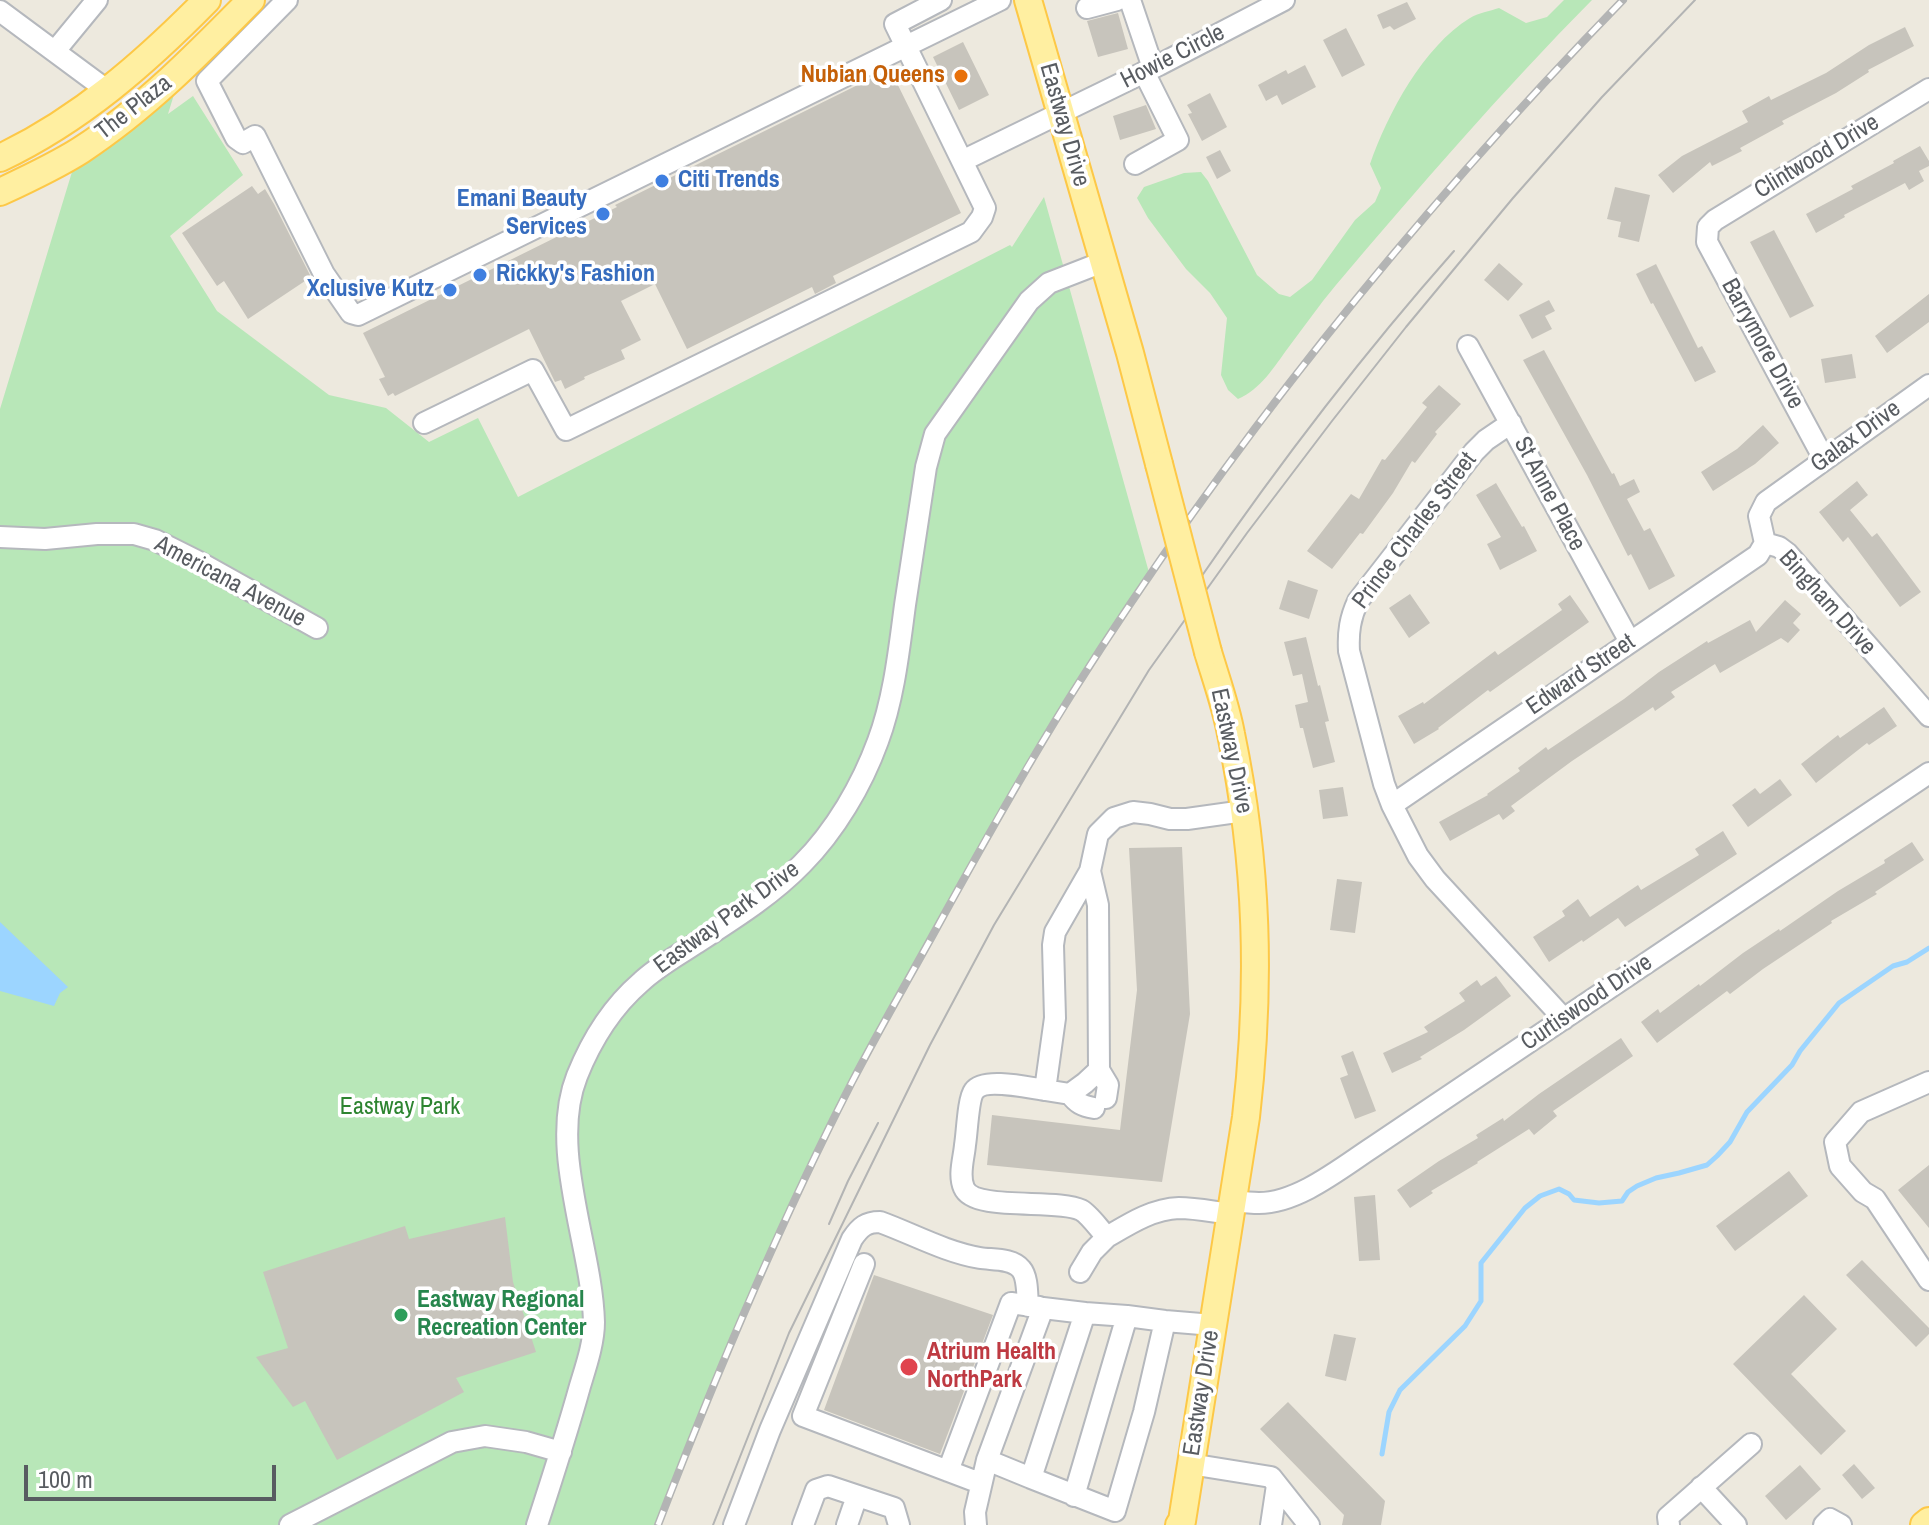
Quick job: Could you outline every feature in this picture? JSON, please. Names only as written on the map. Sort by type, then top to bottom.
[{"type":"main road","name":"The Plaza","points":[[0,158],[64,123],[108,91],[158,49],[207,0]]},
{"type":"main road","name":"The Plaza","points":[[0,192],[71,156],[121,121],[180,72],[251,0]]},
{"type":"main road","name":"Eastway Drive","points":[[1028,0],[1231,731],[1250,849],[1256,991],[1251,1068],[1232,1208],[1181,1524]]},
{"type":"main road","points":[[1924,1525],[1929,1521]]},
{"type":"street","points":[[55,51],[97,0]]},
{"type":"street","points":[[287,0],[207,81],[236,138],[243,143],[255,136],[324,274],[351,313],[358,315],[1000,0]]},
{"type":"street","points":[[424,423],[533,370],[566,430],[971,232],[985,208],[895,24],[941,0]]},
{"type":"street","points":[[1087,8],[1117,0]]},
{"type":"street","points":[[1130,0],[1148,70],[1178,140],[1135,164]]},
{"type":"street","name":"Howie Circle","points":[[962,161],[1284,0]]},
{"type":"street","points":[[0,11],[108,91]]},
{"type":"street","name":"Clintwood Drive","points":[[1708,227],[1929,89]]},
{"type":"street","name":"Barrymore Drive","points":[[1708,227],[1707,242],[1824,459]]},
{"type":"street","name":"Eastway Park Drive","points":[[537,1525],[591,1349],[594,1325],[568,1146],[571,1102],[575,1080],[583,1062],[600,1029],[627,995],[642,981],[782,882],[803,863],[840,814],[878,741],[891,693],[926,467],[935,434],[1029,301],[1049,283],[1103,262]]},
{"type":"street","name":"St Anne Place","points":[[1468,346],[1630,642]]},
{"type":"street","name":"Galax Drive","points":[[1783,489],[1929,385]]},
{"type":"street","name":"Prince Charles Street","points":[[1511,423],[1474,452],[1358,601],[1348,631],[1349,651],[1384,784],[1418,856],[1435,879],[1564,1019]]},
{"type":"street","name":"Bingham Drive","points":[[1783,489],[1760,511],[1765,543],[1787,553],[1929,716]]},
{"type":"street","name":"Americana Avenue","points":[[0,537],[45,539],[134,534],[155,540],[317,628]]},
{"type":"street","name":"Edward Street","points":[[1392,805],[1758,555],[1765,543]]},
{"type":"street","name":"Curtiswood Drive","points":[[1107,1237],[1142,1217],[1163,1211],[1261,1204],[1311,1187],[1929,773]]},
{"type":"street","points":[[1045,1090],[1055,1018],[1055,932],[1090,871],[1098,834],[1114,818],[1133,812],[1187,819],[1244,811]]},
{"type":"street","points":[[1080,1272],[1107,1237],[1082,1210],[986,1201],[969,1195],[964,1188],[962,1175],[970,1107],[974,1091],[982,1085],[1070,1094],[1085,1107],[1100,1103],[1108,1092],[1108,1085],[1099,1070],[1098,905],[1090,871]]},
{"type":"street","points":[[1070,1094],[1099,1070]]},
{"type":"street","points":[[1929,1082],[1861,1112],[1835,1142],[1840,1166],[1863,1192],[1875,1199],[1929,1280]]},
{"type":"street","points":[[734,1525],[770,1430],[852,1239],[860,1228],[870,1222],[880,1222],[951,1251],[1005,1261],[1022,1269],[1025,1275],[1036,1307],[980,1483],[976,1525]]},
{"type":"street","points":[[864,1264],[803,1416],[980,1483]]},
{"type":"street","points":[[948,1471],[1011,1303],[1213,1325]]},
{"type":"street","points":[[1031,1478],[1085,1313]]},
{"type":"street","points":[[1074,1496],[1127,1316]]},
{"type":"street","points":[[987,1460],[1115,1511],[1144,1412],[1165,1321]]},
{"type":"street","points":[[290,1525],[452,1442],[485,1436],[526,1442],[561,1452]]},
{"type":"street","points":[[1669,1525],[1668,1517],[1751,1444]]},
{"type":"street","points":[[1190,1464],[1271,1477],[1309,1525]]},
{"type":"street","points":[[1271,1525],[1277,1485]]},
{"type":"street","points":[[803,1525],[816,1490],[828,1486],[894,1508],[899,1525]]},
{"type":"street","points":[[1701,1487],[1736,1525]]},
{"type":"street","points":[[847,1525],[857,1496]]},
{"type":"street","points":[[1824,1525],[1830,1519],[1841,1525]]},
{"type":"green space","points":[[1564,0],[1592,0],[1493,104],[1398,212],[1330,293],[1266,377],[1238,399],[1228,390],[1221,375],[1227,318],[1148,218],[1137,198],[1144,187],[1184,173],[1201,172],[1257,275],[1279,294],[1290,297],[1312,280],[1355,220],[1375,202],[1381,188],[1370,164],[1397,103],[1422,63],[1437,46],[1477,15],[1499,8],[1526,23],[1547,17]]},
{"type":"green space","name":"Eastway Park","points":[[176,88],[168,114],[193,96],[243,175],[170,236],[217,311],[329,395],[386,408],[429,442],[478,418],[518,497],[1010,245],[1012,247],[1044,197],[1150,576],[1052,726],[959,881],[873,1039],[793,1201],[737,1327],[658,1525],[0,1525],[0,409],[75,162]]},
{"type":"water","points":[[0,922],[68,987],[60,993],[54,1006],[0,991]]},
{"type":"building","points":[[1407,2],[1416,19],[1394,30],[1390,26],[1383,29],[1377,15]]},
{"type":"building","points":[[1118,13],[1128,49],[1098,57],[1087,21]]},
{"type":"building","points":[[1905,27],[1914,46],[1782,121],[1784,124],[1740,148],[1742,151],[1712,166],[1710,162],[1673,193],[1658,175],[1682,156],[1748,122],[1742,111],[1769,96],[1771,100],[1826,73],[1869,45]]},
{"type":"building","points":[[1346,28],[1365,65],[1342,77],[1323,40]]},
{"type":"building","name":"Nubian Queens","points":[[963,42],[989,95],[959,110],[933,57]]},
{"type":"building","points":[[1305,65],[1316,87],[1282,105],[1277,95],[1266,101],[1258,85],[1286,70],[1288,74]]},
{"type":"building","points":[[890,69],[961,213],[833,276],[836,283],[815,294],[812,287],[687,349],[655,284],[621,301],[641,340],[621,350],[625,359],[565,389],[561,380],[555,382],[529,329],[395,396],[393,393],[388,396],[379,379],[385,377],[363,333]]},
{"type":"building","points":[[1210,93],[1227,127],[1202,141],[1188,114],[1192,113],[1187,105]]},
{"type":"building","points":[[1146,105],[1156,129],[1120,140],[1113,116]]},
{"type":"building","points":[[1920,146],[1929,161],[1929,166],[1919,171],[1924,181],[1909,190],[1905,183],[1816,233],[1806,214],[1853,189],[1851,186]]},
{"type":"building","points":[[1220,150],[1231,171],[1217,179],[1206,157]]},
{"type":"building","points":[[252,186],[258,194],[265,189],[311,277],[248,319],[224,281],[217,286],[182,233]]},
{"type":"building","points":[[1615,187],[1650,195],[1639,242],[1618,237],[1621,222],[1607,219]]},
{"type":"building","points":[[1774,230],[1814,306],[1790,318],[1750,242]]},
{"type":"building","points":[[1499,263],[1523,284],[1508,301],[1484,280]]},
{"type":"building","points":[[1656,264],[1698,348],[1702,346],[1716,372],[1695,382],[1636,274]]},
{"type":"building","points":[[1929,294],[1929,322],[1887,353],[1875,336]]},
{"type":"building","points":[[1549,300],[1555,311],[1545,316],[1552,329],[1532,339],[1519,315]]},
{"type":"building","points":[[1544,350],[1620,486],[1634,479],[1640,492],[1627,499],[1644,531],[1650,528],[1675,576],[1649,590],[1523,360]]},
{"type":"building","points":[[1852,354],[1856,378],[1825,383],[1821,359]]},
{"type":"building","points":[[1439,385],[1461,404],[1435,432],[1437,434],[1415,463],[1412,461],[1363,534],[1360,533],[1332,569],[1307,551],[1351,494],[1359,499],[1382,459],[1385,460],[1427,407],[1422,403]]},
{"type":"building","points":[[1763,425],[1779,443],[1755,464],[1713,491],[1701,472],[1737,449]]},
{"type":"building","points":[[1857,481],[1868,495],[1850,510],[1872,537],[1877,533],[1921,592],[1900,607],[1848,537],[1843,542],[1819,512]]},
{"type":"building","points":[[1496,483],[1537,551],[1500,570],[1487,544],[1501,537],[1476,495]]},
{"type":"building","points":[[1288,580],[1318,590],[1309,619],[1279,609]]},
{"type":"building","points":[[1410,594],[1430,623],[1409,638],[1389,608]]},
{"type":"building","points":[[1570,595],[1589,622],[1414,744],[1398,716],[1424,704],[1495,651],[1498,655],[1562,610],[1558,604]]},
{"type":"building","points":[[1785,600],[1801,614],[1793,623],[1800,630],[1788,643],[1781,638],[1720,673],[1715,664],[1671,692],[1675,697],[1655,711],[1653,707],[1572,761],[1511,806],[1515,811],[1503,820],[1499,814],[1450,841],[1439,822],[1488,795],[1546,747],[1548,750],[1707,641],[1750,620],[1756,632]]},
{"type":"building","points":[[1306,637],[1329,721],[1325,722],[1335,762],[1313,768],[1295,705],[1308,702],[1302,674],[1293,676],[1284,642]]},
{"type":"building","points":[[1884,707],[1897,726],[1869,745],[1867,743],[1816,783],[1801,764],[1838,735],[1840,738]]},
{"type":"building","points":[[1780,779],[1792,795],[1748,827],[1732,805],[1755,788],[1760,794]]},
{"type":"building","points":[[1343,787],[1348,816],[1323,819],[1319,790]]},
{"type":"building","points":[[1723,831],[1737,854],[1625,927],[1618,918],[1549,962],[1533,937],[1565,916],[1562,911],[1578,899],[1590,917],[1638,885],[1641,890],[1699,855],[1695,849]]},
{"type":"building","points":[[1912,842],[1924,860],[1875,892],[1877,894],[1831,921],[1730,994],[1727,991],[1657,1043],[1641,1022],[1658,1009],[1660,1013],[1743,953],[1885,863],[1884,860]]},
{"type":"building","points":[[1182,847],[1190,1014],[1162,1182],[987,1165],[992,1115],[1120,1130],[1137,990],[1129,848]]},
{"type":"building","points":[[1337,879],[1362,882],[1355,933],[1330,930]]},
{"type":"building","points":[[1496,976],[1511,996],[1420,1057],[1422,1059],[1392,1073],[1383,1053],[1428,1032],[1424,1027],[1465,1001],[1459,993],[1477,980],[1481,986]]},
{"type":"building","points":[[1621,1038],[1633,1056],[1553,1111],[1557,1116],[1534,1135],[1529,1129],[1431,1191],[1433,1193],[1410,1208],[1397,1190],[1478,1138],[1476,1135],[1503,1118],[1504,1121]]},
{"type":"building","points":[[1353,1051],[1376,1111],[1355,1119],[1340,1078],[1348,1075],[1341,1056]]},
{"type":"building","points":[[1929,1165],[1929,1228],[1898,1190]]},
{"type":"building","points":[[1789,1171],[1808,1196],[1735,1251],[1716,1226]]},
{"type":"building","points":[[1375,1195],[1380,1260],[1359,1261],[1354,1197]]},
{"type":"building","name":"Eastway Regional Recreation Center","points":[[505,1217],[513,1282],[536,1352],[456,1378],[464,1392],[337,1460],[305,1401],[293,1407],[256,1357],[288,1348],[263,1272],[405,1226],[409,1239]]},
{"type":"building","points":[[1862,1260],[1929,1328],[1929,1334],[1916,1347],[1846,1275]]},
{"type":"building","name":"Atrium Health NorthPark","points":[[874,1275],[993,1315],[940,1454],[824,1410]]},
{"type":"building","points":[[1804,1295],[1837,1329],[1791,1374],[1846,1431],[1821,1455],[1733,1364]]},
{"type":"building","points":[[1334,1334],[1356,1338],[1346,1381],[1325,1376]]},
{"type":"building","points":[[1288,1402],[1385,1501],[1381,1525],[1342,1525],[1344,1515],[1260,1429]]},
{"type":"building","points":[[1854,1464],[1875,1488],[1862,1499],[1842,1475]]},
{"type":"building","points":[[1800,1465],[1821,1489],[1786,1520],[1765,1496]]},
{"type":"waterway","points":[[1382,1454],[1389,1412],[1400,1390],[1465,1326],[1481,1301],[1481,1263],[1525,1208],[1540,1196],[1559,1189],[1574,1200],[1599,1203],[1622,1201],[1637,1186],[1707,1165],[1730,1142],[1747,1112],[1792,1065],[1839,1003],[1893,966],[1907,962],[1929,948]]},
{"type":"tram line","points":[[713,1525],[789,1333],[930,1045],[994,925],[1149,670],[1247,533],[1406,327],[1602,97],[1695,0]]},
{"type":"tram line","points":[[1199,580],[1322,411],[1454,251]]},
{"type":"tram line","points":[[829,1224],[878,1123]]},
{"type":"railway","points":[[658,1525],[749,1300],[825,1136],[873,1042],[972,864],[1073,692],[1196,509],[1330,332],[1472,163],[1623,0]]},
{"type":"place","name":"Nubian Queens","points":[[961,76]]},
{"type":"place","name":"Citi Trends","points":[[662,181]]},
{"type":"place","name":"Emani Beauty Services","points":[[603,214]]},
{"type":"place","name":"Rickky's Fashion","points":[[480,275]]},
{"type":"place","name":"Xclusive Kutz","points":[[450,290]]},
{"type":"place","name":"Eastway Regional Recreation Center","points":[[401,1315]]},
{"type":"place","name":"Atrium Health NorthPark","points":[[909,1367]]}]
